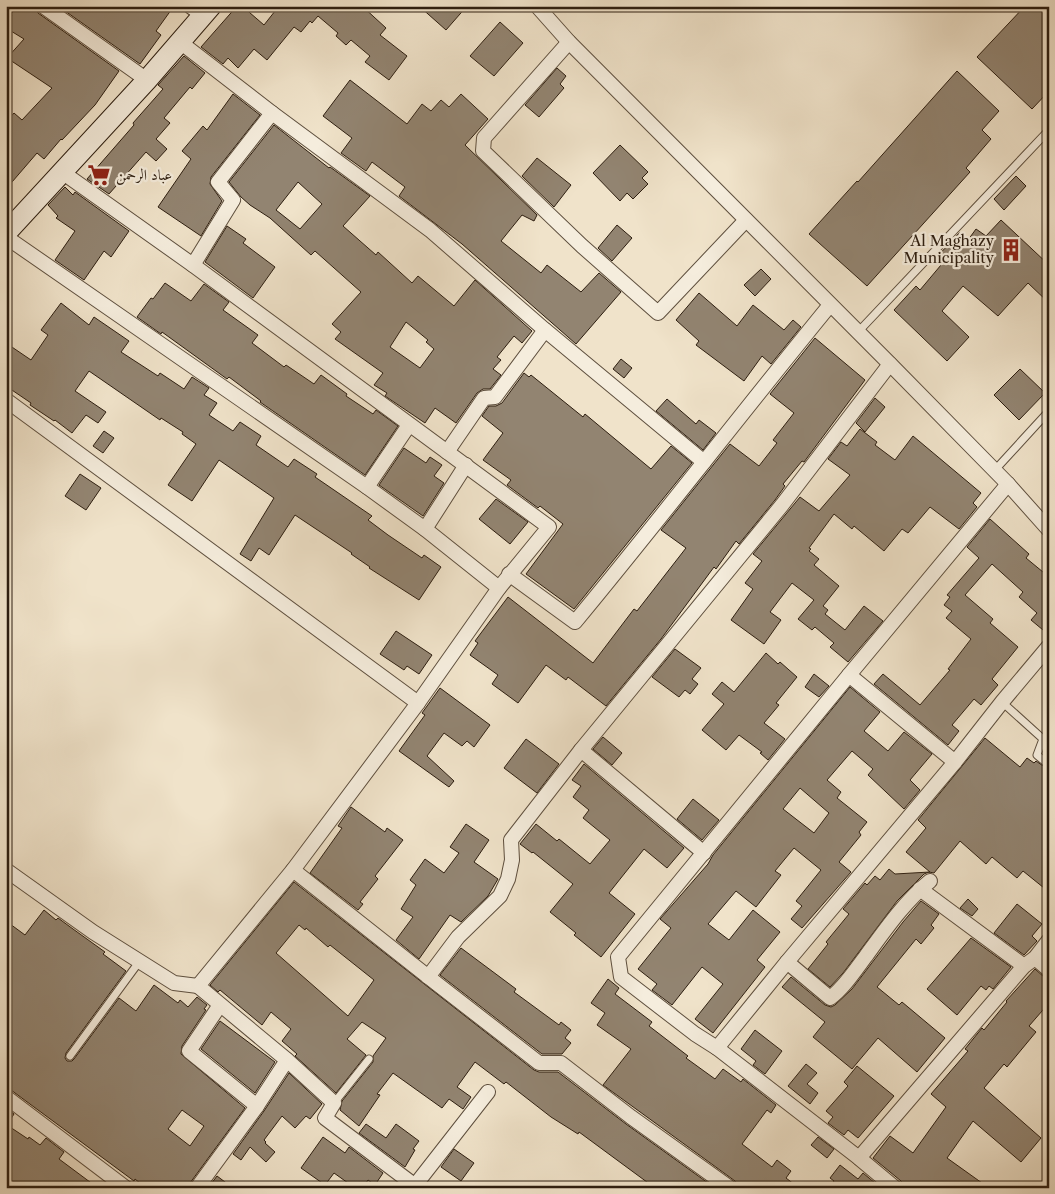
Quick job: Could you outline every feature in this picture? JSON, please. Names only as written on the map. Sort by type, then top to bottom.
[{"type":"street","points":[[43,6],[146,80]]},
{"type":"street","points":[[537,6],[569,42],[1008,484],[1049,530]]},
{"type":"street","points":[[6,233],[180,42],[201,9]]},
{"type":"street","points":[[180,42],[430,230],[545,330],[704,462]]},
{"type":"street","points":[[569,42],[484,138],[484,152],[582,246],[658,313],[746,220]]},
{"type":"street","points":[[193,265],[233,200],[218,182],[272,113]]},
{"type":"street","points":[[62,172],[193,265],[549,526],[509,574],[418,703],[294,870],[198,986]]},
{"type":"street","points":[[6,237],[425,529],[499,588]]},
{"type":"street","points":[[509,574],[575,622],[830,305]]},
{"type":"street","points":[[447,452],[484,398],[495,396],[545,330]]},
{"type":"street","points":[[428,977],[458,937],[500,896],[508,879],[512,860],[511,840],[581,750],[782,505],[890,364]]},
{"type":"street","points":[[6,400],[418,703]]},
{"type":"street","points":[[366,487],[409,425]]},
{"type":"street","points":[[425,529],[466,466]]},
{"type":"street","points":[[895,1188],[880,1183],[859,1158],[718,1048],[696,1034],[621,977],[618,957],[1008,484]]},
{"type":"street","points":[[718,1048],[1049,646]]},
{"type":"street","points":[[849,675],[955,762]]},
{"type":"street","points":[[581,750],[704,853]]},
{"type":"street","points":[[6,870],[174,984],[198,986],[287,1060],[334,1103],[325,1118],[415,1187],[488,1092]]},
{"type":"street","points":[[294,870],[539,1063],[561,1062],[631,1117],[730,1188]]},
{"type":"street","points":[[787,962],[830,998],[859,966],[879,938],[925,885],[1030,962],[1049,970]]},
{"type":"street","points":[[859,1158],[1049,940]]},
{"type":"street","points":[[220,1005],[188,1051],[257,1106]]},
{"type":"street","points":[[197,1188],[257,1106],[287,1060]]},
{"type":"street","points":[[6,1097],[126,1188]]},
{"type":"lane","points":[[857,332],[1049,130]]},
{"type":"lane","points":[[994,471],[1049,411]]},
{"type":"lane","points":[[1002,702],[1043,738],[1037,755],[1049,765]]},
{"type":"lane","points":[[70,1056],[139,962]]},
{"type":"lane","points":[[334,1103],[369,1059]]},
{"type":"building","points":[[6,6],[34,6],[38,13],[119,71],[95,105],[44,159],[37,153],[6,189],[6,122],[14,113],[22,120],[52,88],[7,58],[24,39],[6,28],[6,24],[12,15],[6,11]]},
{"type":"building","points":[[58,6],[174,6],[156,31],[161,35],[140,64]]},
{"type":"building","points":[[237,6],[242,6],[264,25],[279,6],[362,6],[386,28],[380,35],[407,56],[389,80],[365,62],[370,56],[351,40],[346,45],[336,36],[338,33],[318,16],[312,23],[310,21],[301,32],[294,27],[267,60],[254,49],[238,68],[228,58],[223,64],[201,47]]},
{"type":"building","points":[[419,6],[467,6],[446,30]]},
{"type":"building","points":[[1025,6],[1049,6],[1049,91],[1032,109],[977,57]]},
{"type":"building","points":[[500,22],[523,43],[494,76],[470,56]]},
{"type":"building","points":[[184,56],[205,73],[192,89],[190,87],[164,118],[170,123],[156,139],[167,149],[156,161],[146,152],[109,194],[87,179],[163,89],[158,85]]},
{"type":"building","points":[[557,68],[566,76],[560,84],[564,88],[539,117],[525,105]]},
{"type":"building","points":[[957,71],[999,111],[982,130],[991,139],[966,168],[970,172],[867,286],[809,234]]},
{"type":"building","points":[[350,80],[407,124],[422,104],[431,111],[441,100],[449,107],[461,94],[488,119],[465,145],[537,215],[534,221],[522,215],[501,241],[541,273],[547,265],[581,292],[599,273],[621,292],[576,344],[462,244],[399,196],[405,187],[372,162],[366,171],[341,153],[352,138],[323,116]]},
{"type":"building","points":[[233,94],[260,115],[211,177],[210,184],[222,201],[201,236],[158,207],[191,159],[182,151],[203,126],[207,130]]},
{"type":"building","points":[[274,125],[329,168],[370,196],[343,226],[376,255],[378,252],[412,283],[418,276],[454,306],[475,280],[532,331],[522,343],[514,336],[497,357],[501,360],[493,369],[501,375],[490,389],[483,389],[477,393],[456,423],[435,408],[425,423],[385,396],[387,393],[374,385],[383,373],[335,339],[341,332],[332,324],[361,292],[315,251],[311,255],[270,218],[250,205],[229,182]],"holes":[[[298,182],[322,204],[300,229],[276,210]],[[406,322],[428,340],[426,342],[434,349],[420,368],[390,347]]]},
{"type":"building","points":[[620,145],[648,172],[642,178],[648,184],[633,199],[627,193],[620,201],[593,173]]},
{"type":"building","points":[[537,158],[571,185],[554,207],[522,176]]},
{"type":"building","points":[[1016,176],[1026,186],[1004,210],[994,199]]},
{"type":"building","points":[[65,187],[73,195],[75,192],[129,231],[111,257],[104,251],[84,280],[55,260],[75,231],[56,218],[58,216],[48,205]]},
{"type":"building","points":[[1001,220],[1049,265],[1049,303],[1028,283],[998,316],[963,286],[942,311],[969,337],[947,361],[894,310],[916,286],[920,290],[941,265],[935,259],[960,232],[968,240],[976,229],[986,236]]},
{"type":"building","points":[[617,225],[632,238],[612,261],[598,248]]},
{"type":"building","points":[[227,226],[246,239],[243,243],[275,267],[253,298],[205,262]]},
{"type":"building","points":[[761,269],[771,279],[755,296],[744,285]]},
{"type":"building","points":[[165,283],[191,301],[204,284],[229,302],[223,310],[258,335],[252,343],[284,367],[286,365],[314,384],[321,375],[347,394],[346,396],[373,414],[376,410],[398,426],[365,475],[260,402],[229,377],[227,379],[162,332],[161,334],[137,317]]},
{"type":"building","points":[[699,293],[737,326],[753,305],[784,330],[793,320],[801,327],[771,364],[762,356],[744,381],[696,345],[699,341],[676,320]]},
{"type":"building","points":[[61,303],[89,325],[94,317],[129,341],[121,352],[158,376],[160,373],[184,389],[192,377],[209,388],[204,395],[217,403],[209,415],[233,431],[240,422],[261,436],[256,445],[288,467],[294,459],[317,474],[315,477],[372,516],[368,520],[388,535],[422,558],[424,555],[441,567],[419,600],[369,568],[352,553],[295,515],[269,555],[259,548],[251,561],[240,554],[274,498],[219,460],[192,501],[168,485],[196,444],[182,434],[183,432],[161,418],[160,420],[89,371],[75,391],[106,412],[98,423],[86,415],[72,433],[30,405],[31,403],[6,386],[6,343],[31,360],[48,335],[41,330]]},
{"type":"building","points":[[815,338],[865,380],[804,462],[802,461],[783,484],[785,486],[775,500],[739,544],[736,541],[716,569],[714,567],[661,639],[606,706],[568,677],[566,680],[546,665],[518,703],[492,684],[498,675],[470,655],[478,643],[475,641],[508,597],[593,663],[634,609],[637,611],[686,548],[661,530],[730,444],[759,466],[777,443],[773,440],[794,413],[770,394]]},
{"type":"building","points":[[621,359],[632,368],[624,378],[613,369]]},
{"type":"building","points":[[1020,369],[1045,393],[1019,420],[994,395]]},
{"type":"building","points":[[524,373],[529,377],[531,375],[583,417],[585,414],[651,469],[671,446],[692,463],[574,609],[526,574],[563,524],[540,506],[538,508],[507,485],[511,480],[483,460],[503,433],[482,416],[489,406],[496,406],[502,403]]},
{"type":"building","points":[[875,398],[885,407],[865,432],[856,423]]},
{"type":"building","points":[[667,399],[696,424],[699,420],[716,433],[703,450],[656,411]]},
{"type":"building","points":[[860,429],[877,442],[875,445],[895,460],[913,436],[981,493],[973,503],[977,507],[959,529],[930,507],[908,533],[902,529],[884,551],[854,526],[852,529],[834,514],[809,548],[811,549],[809,551],[819,559],[814,565],[839,586],[823,606],[828,610],[825,614],[845,630],[864,606],[883,621],[848,662],[830,647],[834,643],[815,627],[812,630],[798,619],[814,600],[792,583],[770,612],[781,620],[764,644],[731,620],[753,589],[745,583],[762,561],[753,554],[800,497],[819,511],[850,475],[828,459],[841,442],[847,446]]},
{"type":"building","points":[[104,431],[114,438],[103,453],[93,446]]},
{"type":"building","points":[[404,448],[426,463],[430,457],[442,465],[434,476],[444,483],[423,516],[379,485]]},
{"type":"building","points":[[80,474],[101,488],[86,510],[65,496]]},
{"type":"building","points":[[496,499],[528,522],[510,544],[479,519]]},
{"type":"building","points":[[990,519],[1029,554],[1026,558],[1049,577],[1049,624],[1043,630],[1031,620],[1037,613],[1019,597],[1023,592],[992,564],[965,595],[993,619],[990,623],[1018,647],[992,679],[998,685],[981,705],[974,699],[952,725],[959,731],[948,745],[874,684],[883,674],[920,705],[950,670],[948,669],[971,639],[946,618],[952,611],[944,605],[950,597],[947,595],[979,558],[967,547]]},
{"type":"building","points":[[396,631],[432,655],[419,674],[407,666],[404,670],[380,654]]},
{"type":"building","points":[[675,649],[701,668],[692,679],[698,684],[690,694],[685,690],[679,697],[652,677]]},
{"type":"building","points":[[766,653],[797,677],[776,703],[779,705],[764,723],[785,739],[768,760],[760,753],[762,752],[739,735],[726,750],[702,730],[724,704],[712,694],[722,682],[734,692]]},
{"type":"building","points":[[814,674],[829,686],[819,697],[805,687]]},
{"type":"building","points":[[850,687],[880,712],[864,731],[888,751],[904,732],[932,754],[910,780],[920,790],[904,809],[868,775],[873,769],[852,751],[827,780],[841,792],[837,798],[867,822],[859,832],[861,835],[839,862],[851,872],[802,928],[791,919],[802,906],[796,901],[821,870],[794,848],[775,871],[781,875],[756,907],[736,891],[708,924],[729,940],[753,910],[780,932],[757,960],[765,967],[713,1033],[695,1019],[723,984],[702,967],[672,1005],[652,990],[657,984],[638,969],[671,928],[660,919],[708,864],[713,855]],"holes":[[[800,788],[829,813],[814,833],[783,809]]]},
{"type":"building","points":[[440,688],[490,725],[474,747],[467,741],[462,746],[444,733],[427,756],[454,781],[449,787],[399,751],[425,715],[422,713]]},
{"type":"building","points":[[603,737],[622,753],[612,765],[593,749]]},
{"type":"building","points":[[985,738],[1020,767],[1027,758],[1034,763],[1036,761],[1049,770],[1049,892],[1023,871],[1017,878],[992,857],[986,864],[960,841],[934,873],[929,872],[906,852],[926,828],[918,820]]},
{"type":"building","points":[[526,739],[559,764],[537,793],[504,768]]},
{"type":"building","points":[[584,764],[684,848],[667,868],[644,849],[609,893],[635,914],[601,957],[550,912],[573,884],[520,844],[536,824],[557,841],[559,839],[590,864],[610,840],[583,818],[589,810],[573,797],[581,786],[572,780]]},
{"type":"building","points":[[693,799],[719,820],[702,840],[677,819]]},
{"type":"building","points":[[351,807],[385,832],[387,828],[403,840],[375,876],[378,879],[360,902],[363,904],[358,910],[310,873],[342,828],[338,826]]},
{"type":"building","points":[[466,824],[489,840],[474,862],[498,879],[488,896],[461,922],[450,915],[419,959],[396,940],[413,917],[401,909],[416,885],[410,880],[425,859],[444,873],[459,853],[450,847]]},
{"type":"building","points":[[889,869],[895,874],[929,872],[924,874],[897,901],[843,973],[830,987],[808,969],[828,944],[826,942],[849,914],[843,909],[865,883],[867,885],[875,876],[880,880]]},
{"type":"building","points":[[294,882],[534,1070],[539,1072],[558,1072],[715,1188],[655,1188],[579,1132],[578,1134],[551,1117],[506,1082],[504,1084],[475,1062],[457,1087],[471,1097],[463,1109],[449,1099],[442,1108],[393,1073],[377,1094],[380,1095],[359,1126],[340,1110],[342,1101],[373,1062],[373,1056],[386,1038],[362,1022],[347,1039],[366,1055],[336,1093],[295,1056],[297,1054],[282,1041],[291,1029],[271,1012],[262,1025],[220,990],[218,992],[210,985]],"holes":[[[299,925],[305,930],[306,928],[328,947],[330,945],[374,980],[348,1016],[276,953]]]},
{"type":"building","points":[[968,899],[978,909],[972,916],[960,908]]},
{"type":"building","points":[[921,901],[939,914],[931,925],[934,928],[921,944],[916,939],[877,987],[899,1005],[902,1002],[945,1038],[917,1072],[878,1038],[852,1069],[813,1037],[825,1022],[782,987],[791,977],[825,1005],[831,1007],[835,1005],[852,989]]},
{"type":"building","points":[[1017,904],[1042,924],[1032,936],[1037,941],[1024,955],[994,933]]},
{"type":"building","points":[[44,910],[105,952],[103,954],[126,971],[66,1053],[65,1058],[67,1061],[74,1059],[119,998],[136,1011],[154,985],[178,1003],[180,1000],[188,1007],[197,997],[207,1005],[204,1009],[206,1010],[182,1046],[181,1054],[245,1108],[188,1188],[156,1188],[149,1183],[146,1188],[6,1088],[6,921],[25,935]],"holes":[[[182,1110],[204,1126],[190,1146],[168,1129]]]},
{"type":"building","points":[[971,938],[1011,967],[993,989],[989,986],[986,990],[981,986],[957,1015],[927,989]]},
{"type":"building","points":[[461,948],[516,989],[514,992],[559,1025],[561,1022],[571,1030],[565,1038],[571,1043],[562,1054],[542,1054],[440,975]]},
{"type":"building","points":[[1035,969],[1049,979],[1049,1003],[1029,1026],[1036,1032],[1007,1067],[1004,1064],[984,1088],[1041,1138],[1021,1162],[973,1121],[947,1158],[989,1188],[904,1188],[901,1181],[873,1158],[890,1136],[913,1153],[946,1107],[931,1094],[968,1051],[965,1049],[982,1028],[984,1030],[1006,1001]]},
{"type":"building","points":[[608,979],[619,988],[615,994],[652,1022],[649,1026],[688,1056],[686,1058],[715,1079],[723,1069],[741,1082],[743,1079],[776,1105],[771,1113],[767,1110],[742,1144],[772,1167],[777,1160],[791,1171],[786,1178],[799,1188],[739,1188],[735,1181],[603,1085],[631,1049],[597,1025],[605,1013],[591,1003]]},
{"type":"building","points":[[220,1021],[275,1062],[255,1093],[201,1049]]},
{"type":"building","points":[[755,1030],[782,1051],[765,1074],[753,1065],[756,1061],[741,1049]]},
{"type":"building","points":[[806,1064],[817,1073],[807,1084],[818,1093],[810,1104],[788,1086]]},
{"type":"building","points":[[857,1066],[894,1096],[858,1138],[848,1130],[844,1135],[828,1123],[833,1117],[826,1111],[848,1086],[844,1082]]},
{"type":"building","points":[[289,1073],[322,1104],[310,1119],[306,1116],[295,1128],[282,1116],[264,1140],[275,1152],[266,1162],[250,1147],[241,1160],[233,1154]]},
{"type":"building","points":[[6,1108],[14,1114],[7,1125],[40,1145],[46,1138],[64,1152],[59,1159],[98,1188],[6,1188]]},
{"type":"building","points":[[366,1124],[386,1138],[396,1124],[419,1141],[405,1167],[359,1133]]},
{"type":"building","points":[[323,1137],[345,1153],[349,1147],[383,1173],[375,1185],[368,1180],[364,1186],[359,1182],[355,1188],[334,1173],[325,1185],[301,1168]]},
{"type":"building","points":[[818,1137],[834,1149],[827,1158],[811,1145]]},
{"type":"building","points":[[454,1149],[474,1163],[461,1181],[441,1167]]},
{"type":"building","points":[[840,1165],[858,1179],[863,1173],[881,1188],[829,1188],[834,1181],[830,1178]]},
{"type":"building","points":[[217,1176],[233,1188],[208,1188]]},
{"type":"place","name":"عباد الرحمن","points":[[99,175]]},
{"type":"place","name":"Al Maghazy Municipality","points":[[1011,250]]}]
